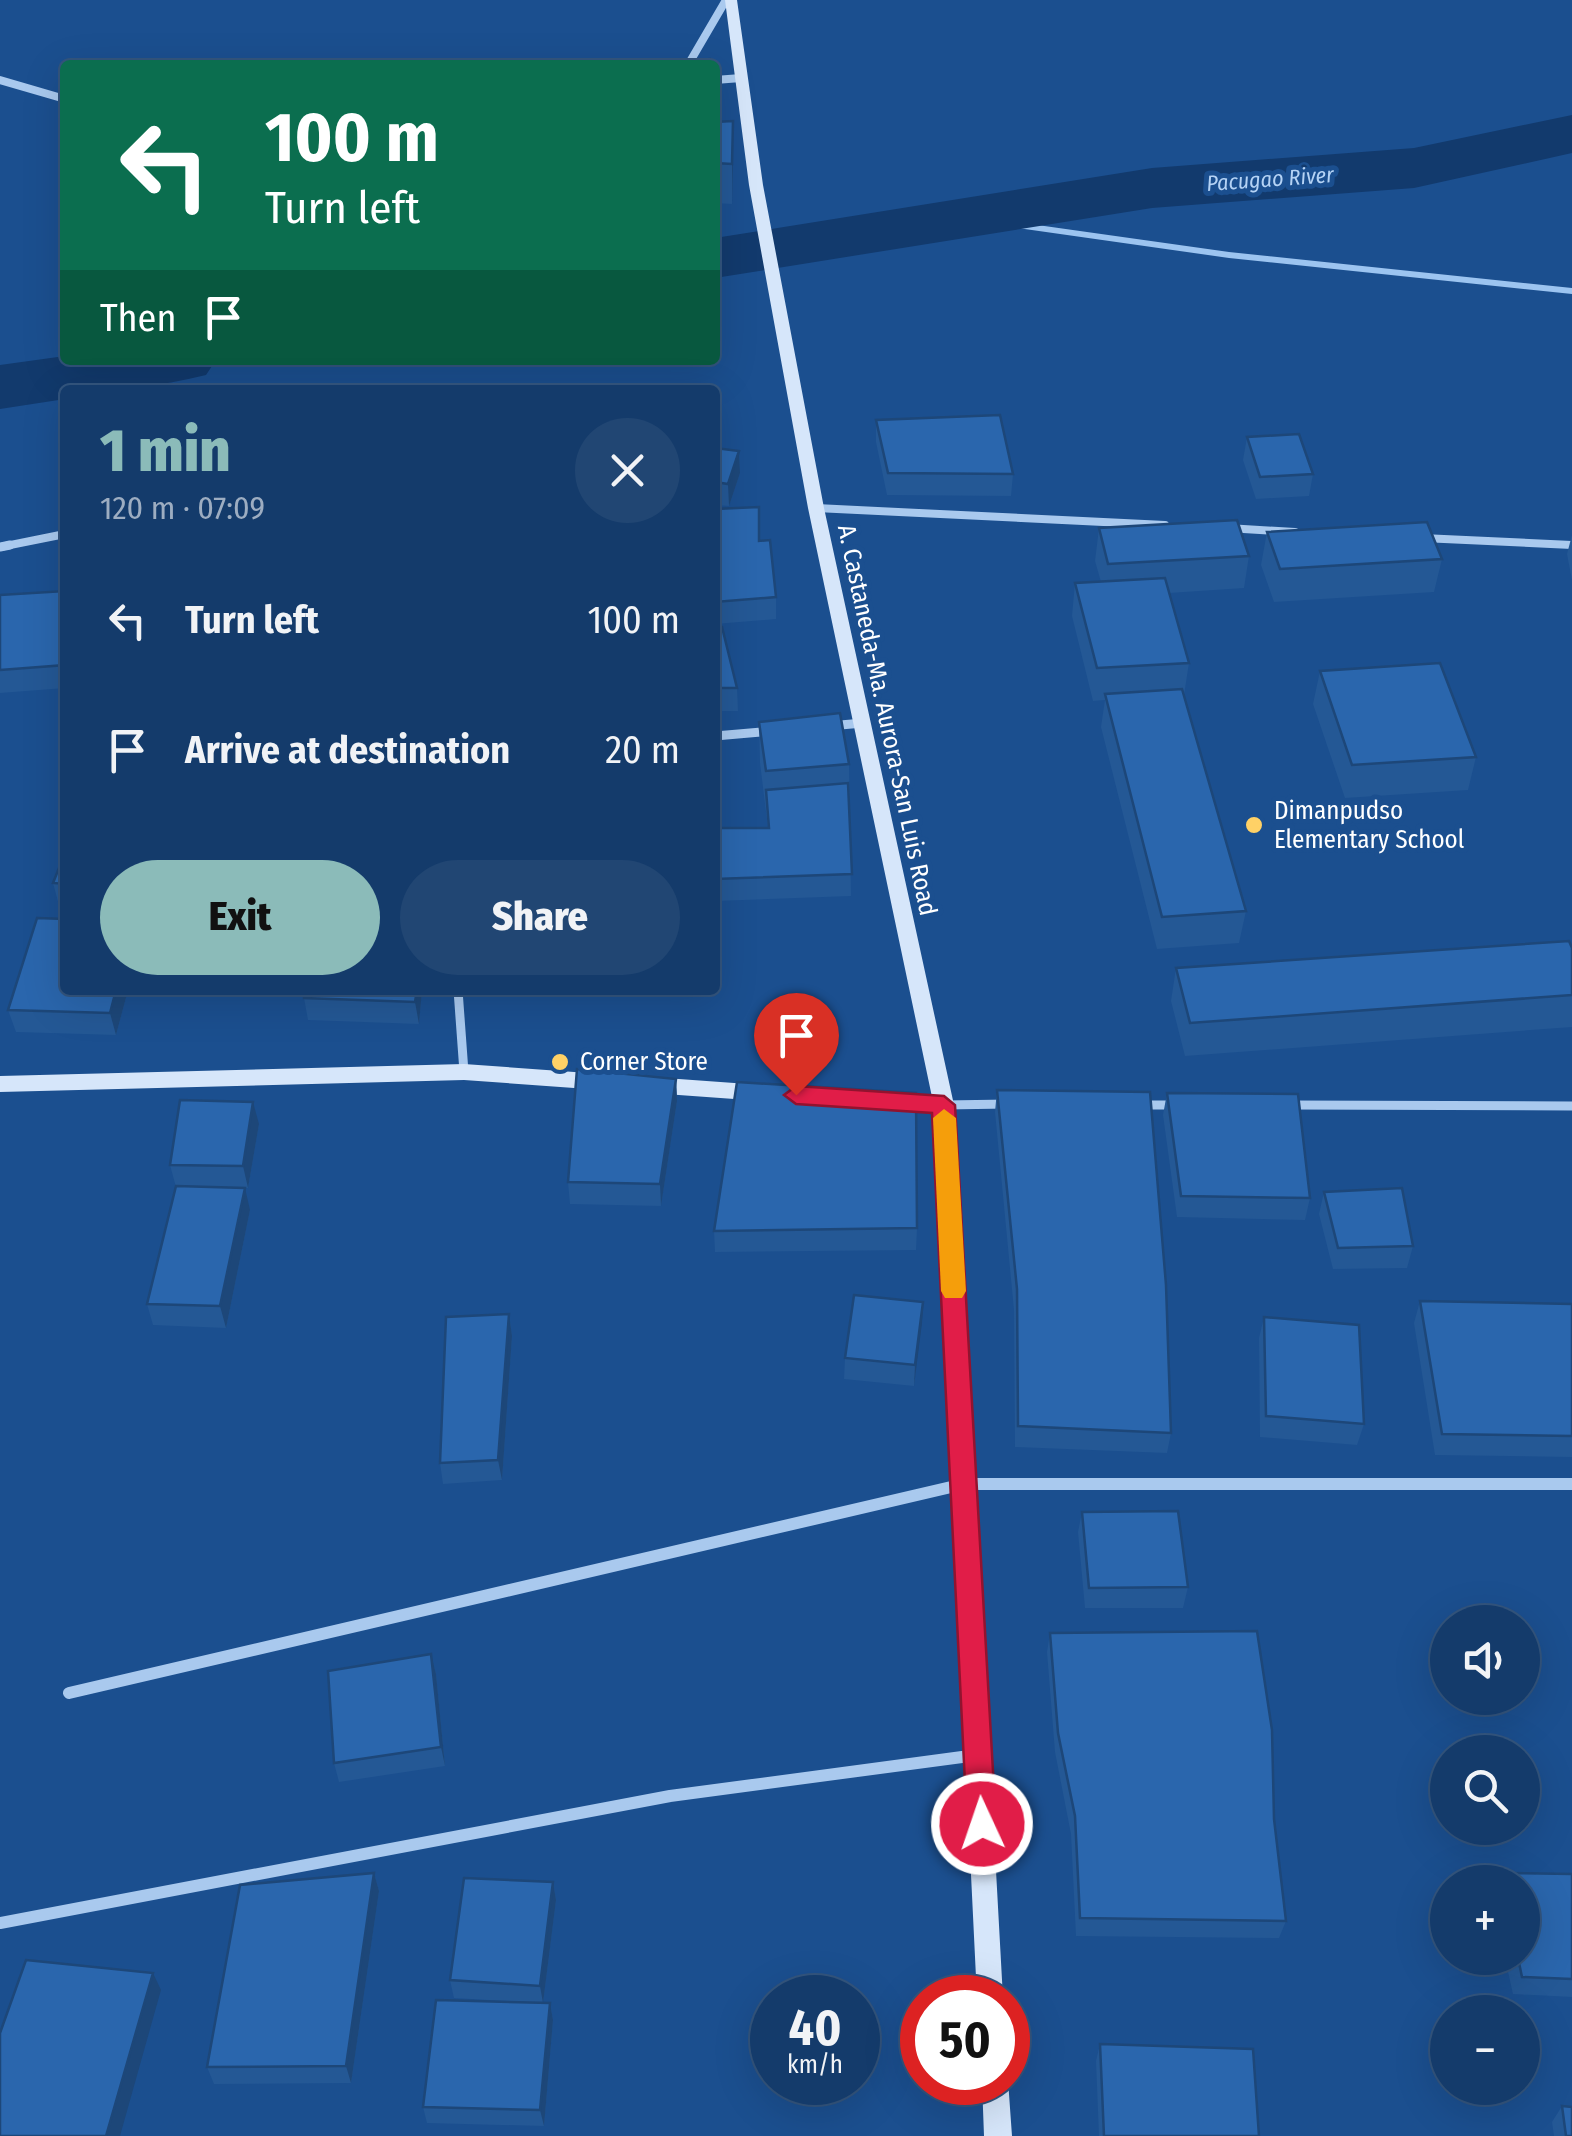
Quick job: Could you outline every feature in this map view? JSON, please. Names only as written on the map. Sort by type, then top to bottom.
[{"type":"main road","name":"A. Castaneda-Ma. Aurora-San Luis Road","points":[[728,0],[757,188],[816,508],[944,1105],[989,1975]]},
{"type":"main road","points":[[0,1084],[464,1072],[790,1095]]},
{"type":"main road","points":[[867,1100],[944,1105]]},
{"type":"main road","points":[[996,2105],[998,2136]]},
{"type":"street","points":[[691,60],[728,0]]},
{"type":"street","points":[[720,80],[741,78]]},
{"type":"street","points":[[0,80],[60,98]]},
{"type":"street","points":[[816,508],[1174,526]]},
{"type":"street","points":[[1214,528],[1314,533]]},
{"type":"street","points":[[0,547],[60,535]]},
{"type":"street","points":[[1413,538],[1572,545]]},
{"type":"street","points":[[807,728],[863,724]]},
{"type":"street","points":[[720,736],[789,730]]},
{"type":"street","points":[[458,995],[464,1072]]},
{"type":"street","points":[[944,1105],[1012,1104]]},
{"type":"street","points":[[1132,1105],[1192,1105]]},
{"type":"street","points":[[1272,1106],[1572,1106]]},
{"type":"street","points":[[68,1693],[964,1484],[1572,1484]]},
{"type":"street","points":[[0,1923],[670,1796],[978,1755]]},
{"type":"building","points":[[733,121],[732,164],[720,163],[720,122]]},
{"type":"building","points":[[1000,415],[1013,474],[888,473],[876,420]]},
{"type":"building","points":[[1299,434],[1313,474],[1260,477],[1247,437]]},
{"type":"building","points":[[720,449],[739,451],[728,484],[720,483]]},
{"type":"building","points":[[759,507],[759,541],[770,540],[776,597],[720,602],[720,509]]},
{"type":"building","points":[[1237,520],[1249,556],[1108,564],[1099,528]]},
{"type":"building","points":[[1427,522],[1442,559],[1280,569],[1267,532]]},
{"type":"building","points":[[1165,578],[1189,663],[1097,668],[1075,583]]},
{"type":"building","points":[[60,591],[60,665],[0,670],[0,595]]},
{"type":"building","points":[[720,627],[722,627],[737,688],[720,688]]},
{"type":"building","points":[[1440,663],[1476,757],[1352,765],[1320,671]]},
{"type":"building","points":[[1182,689],[1246,911],[1162,917],[1105,694]]},
{"type":"building","points":[[840,713],[849,764],[766,771],[759,722]]},
{"type":"building","points":[[848,783],[852,874],[720,879],[720,828],[769,828],[766,790]]},
{"type":"building","points":[[60,866],[60,884],[53,883]]},
{"type":"building","points":[[37,918],[60,919],[60,995],[115,995],[110,1013],[8,1010]]},
{"type":"building","points":[[1569,941],[1572,995],[1190,1023],[1176,968]]},
{"type":"building","points":[[304,995],[416,995],[415,1002]]},
{"type":"building","points":[[577,1069],[676,1079],[660,1184],[568,1182]]},
{"type":"building","points":[[737,1082],[916,1093],[917,1228],[714,1231]]},
{"type":"building","points":[[997,1090],[1150,1092],[1166,1285],[1171,1433],[1018,1426],[1017,1289]]},
{"type":"building","points":[[1167,1093],[1298,1094],[1310,1198],[1181,1196]]},
{"type":"building","points":[[180,1100],[253,1102],[243,1166],[170,1165]]},
{"type":"building","points":[[176,1186],[245,1188],[220,1306],[147,1304]]},
{"type":"building","points":[[1402,1188],[1413,1246],[1338,1248],[1324,1192]]},
{"type":"building","points":[[854,1295],[923,1302],[915,1365],[845,1358]]},
{"type":"building","points":[[1420,1301],[1572,1304],[1572,1436],[1442,1434]]},
{"type":"building","points":[[509,1314],[498,1460],[440,1463],[446,1317]]},
{"type":"building","points":[[1264,1317],[1359,1325],[1364,1424],[1266,1416]]},
{"type":"building","points":[[1178,1511],[1188,1587],[1089,1588],[1082,1512]]},
{"type":"building","points":[[1257,1631],[1272,1730],[1274,1819],[1286,1921],[1080,1918],[1075,1816],[1058,1733],[1050,1633]]},
{"type":"building","points":[[431,1654],[441,1747],[334,1763],[328,1671]]},
{"type":"building","points":[[374,1873],[346,2066],[207,2067],[240,1885]]},
{"type":"building","points":[[1540,1874],[1572,1874],[1572,1979],[1522,1977],[1540,1975]]},
{"type":"building","points":[[464,1878],[553,1882],[540,1986],[450,1980]]},
{"type":"building","points":[[26,1960],[153,1973],[106,2136],[0,2136],[0,2033]]},
{"type":"building","points":[[436,2000],[550,2003],[540,2110],[423,2107]]},
{"type":"building","points":[[1100,2044],[1253,2049],[1259,2136],[1104,2136]]},
{"type":"building","points":[[1562,2106],[1572,2107],[1572,2136],[1566,2136]]},
{"type":"waterway","name":"Pacugao River","points":[[720,257],[1152,188],[1414,168],[1572,134]]},
{"type":"waterway","name":"Pacugao River","points":[[966,218],[1229,255],[1572,291]]},
{"type":"waterway","name":"Pacugao River","points":[[0,387],[147,365]]},
{"type":"slow traffic","points":[[944,1118],[954,1291]]},
{"type":"place","name":"Dimanpudso Elementary School","points":[[1254,825]]},
{"type":"place","name":"Corner Store","points":[[560,1062]]},
{"type":"route","points":[[796,1095],[944,1105],[982,1824]]}]
